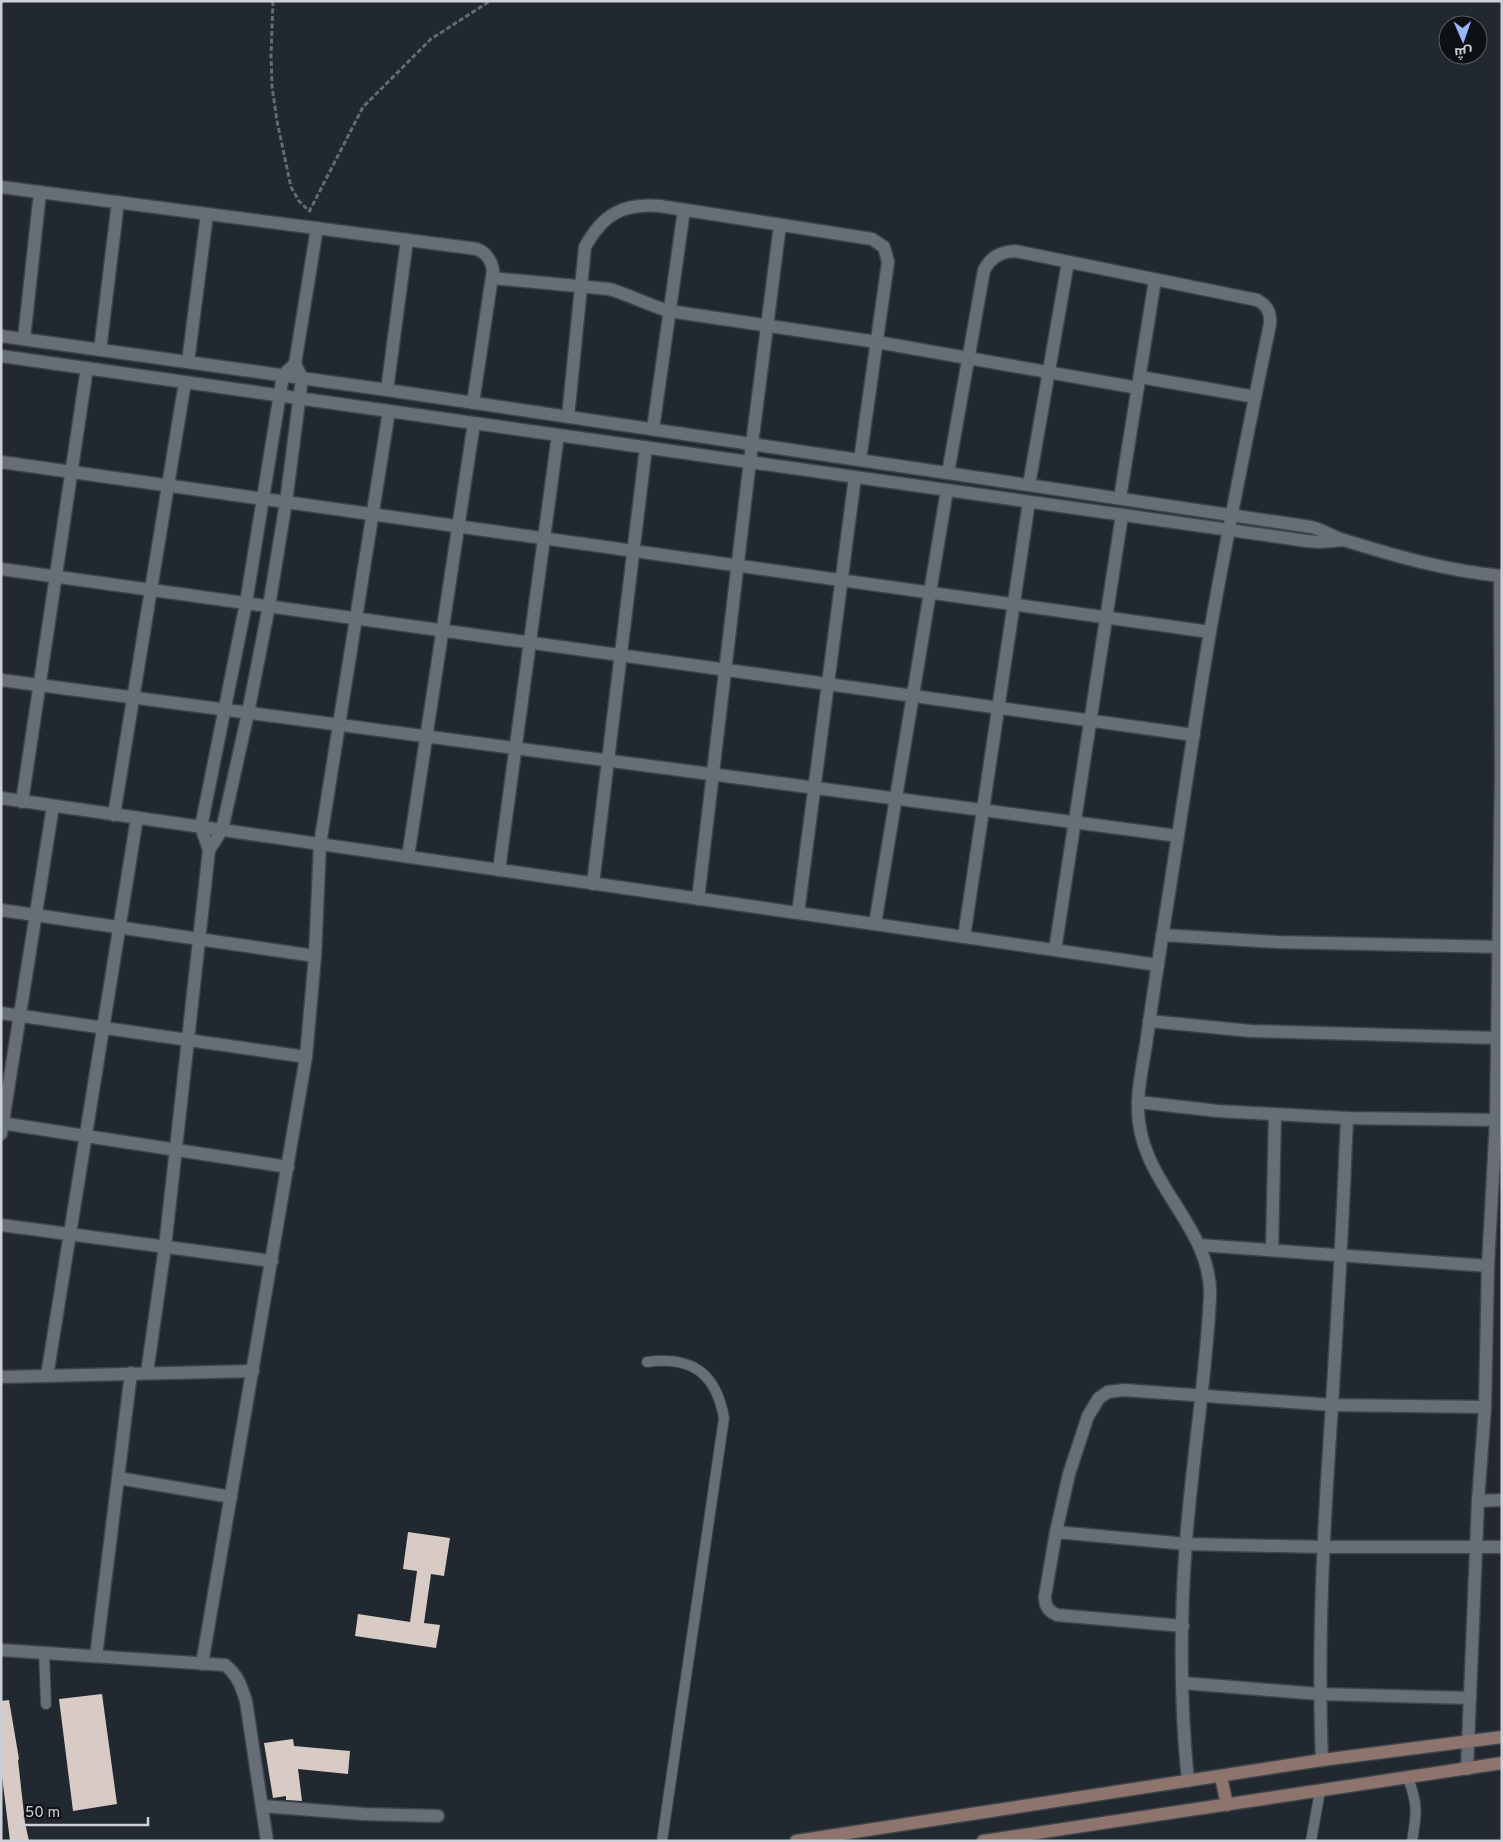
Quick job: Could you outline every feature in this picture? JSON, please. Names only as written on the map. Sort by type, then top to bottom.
[{"type":"main road","points":[[796,1841],[1322,1760],[1502,1737]]},
{"type":"main road","points":[[983,1841],[1046,1836],[1227,1805],[1502,1763]]},
{"type":"main road","points":[[1221,1777],[1227,1805]]},
{"type":"street","points":[[1,187],[482,251],[491,263],[492,278],[473,403]]},
{"type":"street","points":[[24,339],[40,192]]},
{"type":"street","points":[[100,350],[118,202]]},
{"type":"street","points":[[568,417],[585,247],[594,230],[607,218],[623,209],[641,205],[684,210],[872,239],[884,248],[888,262],[860,460]]},
{"type":"street","points":[[653,429],[684,210]]},
{"type":"street","points":[[188,362],[207,214]]},
{"type":"street","points":[[698,899],[737,566],[780,225]]},
{"type":"street","points":[[209,850],[222,830],[269,606],[300,398],[302,378],[295,364],[317,228]]},
{"type":"street","points":[[387,390],[407,240]]},
{"type":"street","points":[[948,473],[984,270],[996,255],[1015,251],[1257,300],[1266,307],[1271,318],[1228,530],[1210,632],[1162,935],[1138,1102],[1138,1125],[1148,1159],[1199,1245],[1208,1266],[1210,1277],[1210,1296],[1186,1544],[1183,1683],[1184,1737],[1188,1781]]},
{"type":"street","points":[[1029,485],[1068,262]]},
{"type":"street","points":[[492,278],[609,289],[628,295],[649,306],[669,310],[877,342],[1049,372],[1255,396]]},
{"type":"street","points":[[1120,498],[1155,280]]},
{"type":"street","points":[[1,336],[387,390],[1311,526],[1344,540],[1457,571],[1501,576],[1500,947],[1497,1038],[1500,1064],[1496,1120],[1497,1169],[1488,1266],[1485,1408],[1478,1501],[1468,1769]]},
{"type":"street","points":[[1,356],[1307,541],[1344,540]]},
{"type":"street","points":[[147,1373],[165,1247],[209,850],[201,827],[246,603],[283,375],[295,364]]},
{"type":"street","points":[[22,802],[87,368]]},
{"type":"street","points":[[114,814],[185,382]]},
{"type":"street","points":[[202,1664],[306,1057],[315,956],[320,844],[389,411]]},
{"type":"street","points":[[408,857],[474,423]]},
{"type":"street","points":[[499,870],[558,435]]},
{"type":"street","points":[[593,884],[646,447]]},
{"type":"street","points":[[1,462],[1210,632]]},
{"type":"street","points":[[798,913],[855,477]]},
{"type":"street","points":[[875,924],[947,490]]},
{"type":"street","points":[[964,937],[1029,502]]},
{"type":"street","points":[[1055,950],[1122,515]]},
{"type":"street","points":[[1,569],[1194,735]]},
{"type":"street","points":[[1,680],[1178,836]]},
{"type":"street","points":[[1,798],[1158,965]]},
{"type":"street","points":[[53,806],[2,1127],[86,1136],[288,1167]]},
{"type":"street","points":[[47,1376],[137,818]]},
{"type":"street","points":[[1,910],[315,956]]},
{"type":"street","points":[[1162,935],[1277,942],[1500,947]]},
{"type":"street","points":[[1,1013],[306,1057]]},
{"type":"street","points":[[1149,1021],[1251,1031],[1497,1038]]},
{"type":"street","points":[[1138,1102],[1218,1111],[1347,1118],[1496,1120]]},
{"type":"street","points":[[1272,1250],[1275,1114]]},
{"type":"street","points":[[1322,1760],[1319,1694],[1323,1547],[1341,1257],[1347,1118]]},
{"type":"street","points":[[1,1225],[272,1261]]},
{"type":"street","points":[[1199,1245],[1341,1257],[1488,1266]]},
{"type":"street","points":[[1,1376],[253,1371]]},
{"type":"street","points":[[96,1656],[131,1374]]},
{"type":"street","points":[[1183,1626],[1057,1614],[1050,1612],[1045,1603],[1044,1596],[1069,1474],[1088,1416],[1099,1398],[1108,1392],[1124,1390],[1201,1394],[1332,1405],[1485,1408]]},
{"type":"street","points":[[118,1478],[231,1497]]},
{"type":"street","points":[[1478,1501],[1502,1500]]},
{"type":"street","points":[[1056,1532],[1186,1544],[1323,1547],[1502,1547]]},
{"type":"street","points":[[1,1650],[225,1665],[234,1672],[240,1681],[246,1701],[267,1841]]},
{"type":"street","points":[[1183,1683],[1319,1694],[1470,1698]]},
{"type":"street","points":[[262,1806],[363,1814],[438,1816]]},
{"type":"lane","points":[[647,1362],[665,1359],[683,1362],[700,1371],[712,1384],[721,1400],[724,1418],[662,1841]]},
{"type":"lane","points":[[44,1652],[46,1704]]},
{"type":"lane","points":[[1408,1778],[1415,1796],[1417,1817],[1412,1841]]},
{"type":"lane","points":[[1311,1841],[1320,1791]]},
{"type":"path","points":[[273,1],[272,86],[277,121],[291,187],[309,211]]},
{"type":"path","points":[[301,226],[363,106],[431,39],[490,1]]},
{"type":"building","points":[[408,1532],[450,1538],[444,1576],[431,1574],[424,1623],[440,1625],[436,1648],[355,1636],[358,1614],[410,1622],[417,1571],[403,1569]]},
{"type":"building","points":[[102,1694],[117,1804],[73,1811],[59,1699]]},
{"type":"building","points":[[9,1700],[19,1759],[25,1823],[29,1841],[10,1841],[1,1768],[1,1701]]},
{"type":"building","points":[[293,1739],[294,1746],[350,1751],[348,1774],[298,1769],[302,1801],[286,1800],[286,1796],[273,1798],[264,1743]]}]
